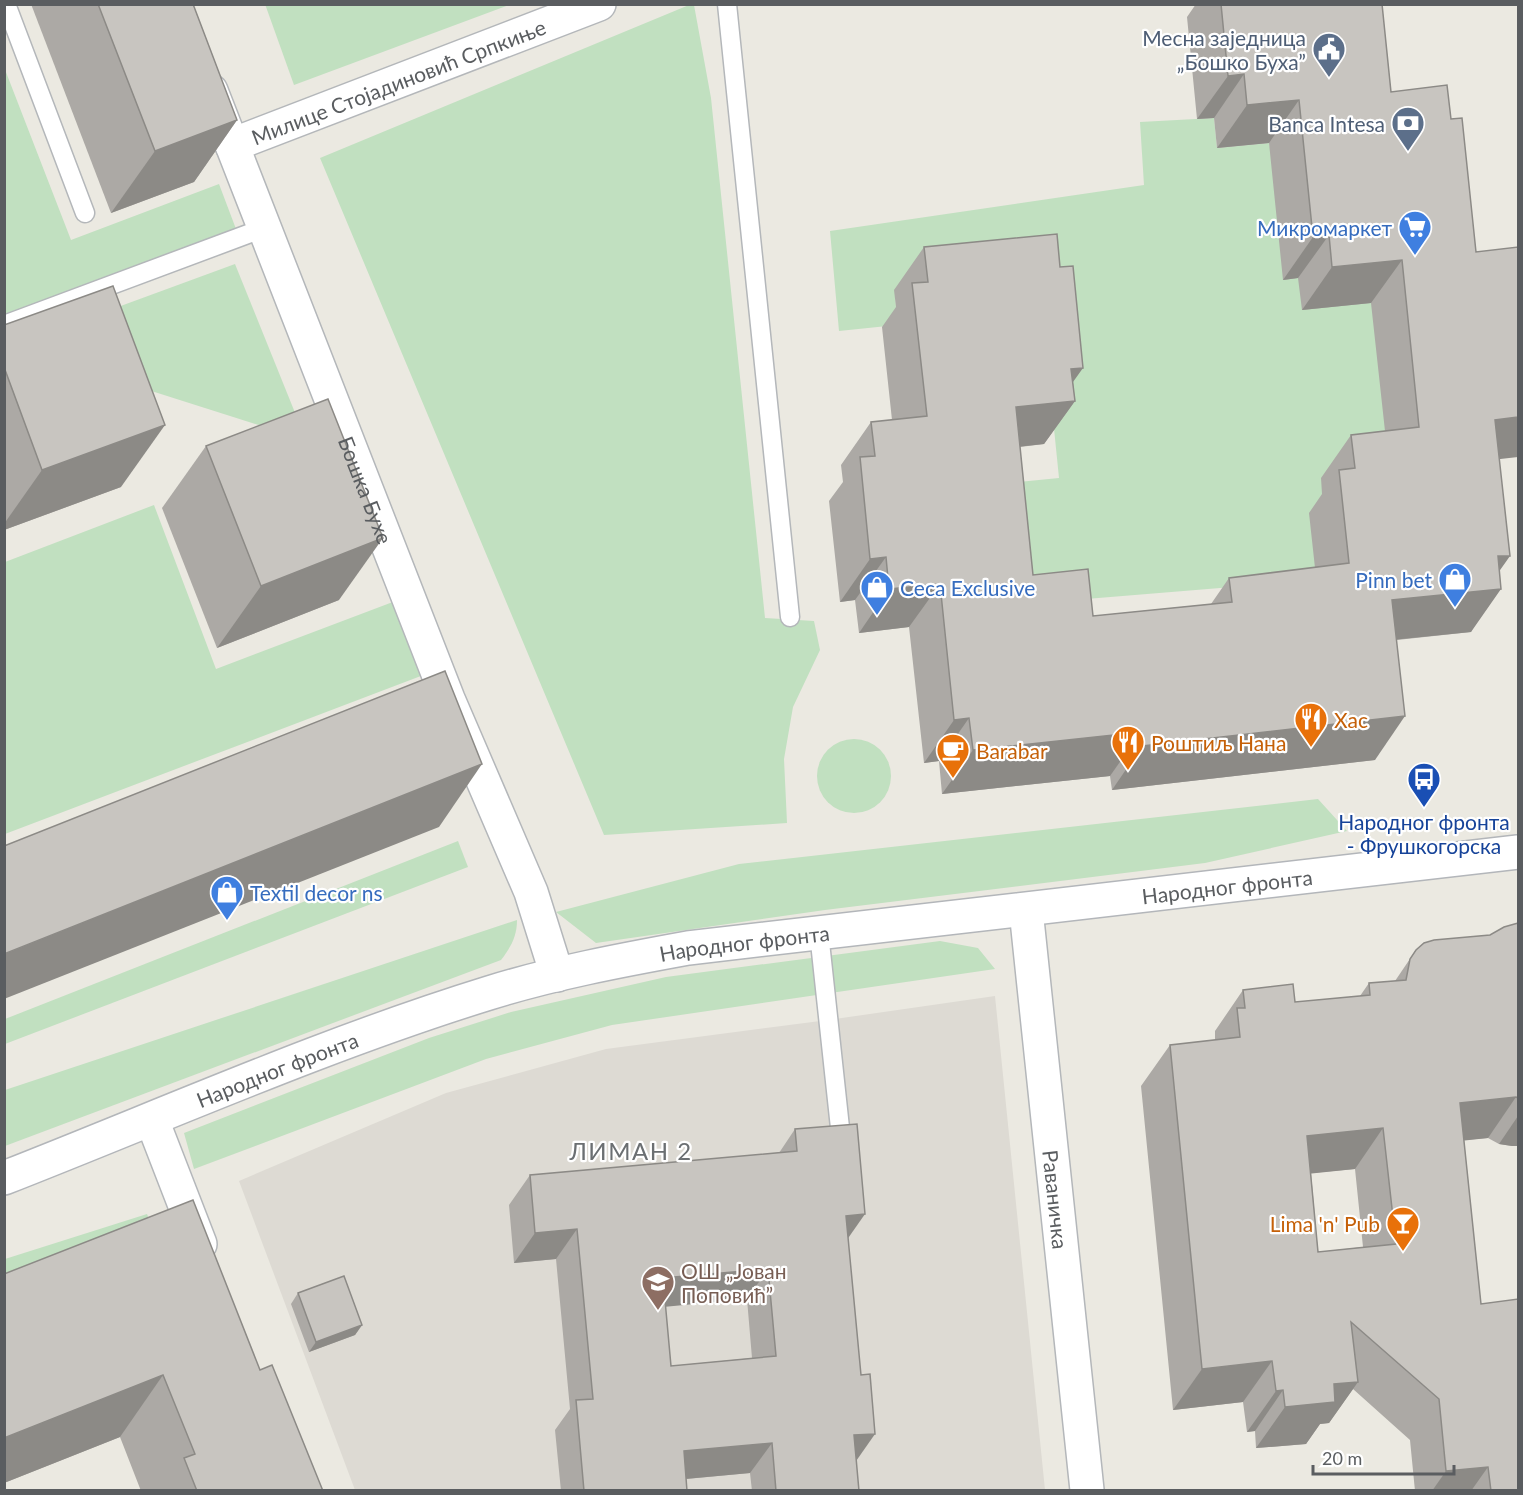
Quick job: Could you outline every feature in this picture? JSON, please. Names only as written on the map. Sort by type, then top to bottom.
[{"type":"street","name":"Милице Стојадиновић Српкиње","points":[[232,145],[599,4]]},
{"type":"street","name":"Бошка Бухе","points":[[202,68],[448,699],[531,892],[557,975]]},
{"type":"street","name":"Народног фронта","points":[[4,1178],[367,1033],[491,992],[557,975],[688,948],[1518,852]]},
{"type":"street","name":"Раваничка","points":[[1026,910],[1088,1491]]},
{"type":"street","points":[[152,1120],[209,1267]]},
{"type":"lane","points":[[6,4],[85,213]]},
{"type":"lane","points":[[727,4],[790,617]]},
{"type":"lane","points":[[4,325],[264,228]]},
{"type":"lane","points":[[819,933],[841,1137]]},
{"type":"shaded area","name":"ОШ „Јован Поповић”","points":[[995,996],[1045,1490],[355,1490],[239,1181],[446,1093],[606,1049]]},
{"type":"green space","points":[[265,4],[509,4],[509,5],[294,85]]},
{"type":"green space","points":[[689,5],[694,5],[711,98],[765,618],[814,621],[820,650],[793,707],[784,759],[787,823],[604,835],[320,158]]},
{"type":"green space","points":[[4,67],[71,240],[219,184],[236,229],[5,317]]},
{"type":"green space","points":[[1214,118],[1217,148],[1269,143],[1298,278],[1387,301],[1385,438],[1324,512],[1316,580],[990,607],[990,485],[1059,478],[1042,310],[895,290],[897,325],[839,331],[830,231],[1144,185],[1140,122]]},
{"type":"green space","points":[[235,264],[306,440],[142,388],[88,318]]},
{"type":"green space","points":[[154,505],[216,669],[406,597],[434,671],[5,834],[5,562]]},
{"type":"green space","points":[[854,739],[875,745],[885,755],[891,776],[885,797],[875,807],[854,813],[833,807],[823,797],[817,776],[823,755],[833,745]]},
{"type":"green space","points":[[1318,799],[1347,831],[1205,863],[825,910],[596,943],[556,912],[739,864]]},
{"type":"green space","points":[[458,841],[468,867],[5,1044],[5,1019]]},
{"type":"green space","points":[[517,920],[513,941],[501,960],[5,1146],[5,1090]]},
{"type":"green space","points":[[940,941],[978,948],[995,969],[612,1025],[486,1059],[194,1169],[184,1133],[429,1038],[511,1012],[666,977]]},
{"type":"green space","points":[[147,1214],[163,1254],[5,1316],[5,1259]]},
{"type":"building","points":[[98,4],[193,4],[237,120],[155,151]]},
{"type":"building","points":[[1221,4],[1382,4],[1391,92],[1447,85],[1451,119],[1462,118],[1476,252],[1518,247],[1518,417],[1495,420],[1510,556],[1498,556],[1501,589],[1392,600],[1405,716],[1142,746],[1141,732],[973,750],[969,718],[954,720],[940,584],[889,589],[886,557],[870,559],[860,457],[875,456],[871,422],[927,416],[912,283],[928,282],[924,247],[1057,234],[1060,267],[1073,266],[1083,368],[1071,369],[1075,401],[1016,407],[1033,575],[1088,569],[1093,616],[1232,602],[1229,578],[1349,563],[1339,470],[1355,468],[1351,435],[1419,427],[1402,260],[1332,267],[1329,235],[1313,237],[1299,100],[1247,105],[1244,74],[1228,76]]},
{"type":"building","points":[[113,286],[165,425],[42,470],[4,367],[4,325]]},
{"type":"building","points":[[328,399],[383,538],[261,586],[206,446]]},
{"type":"building","points":[[445,671],[482,764],[4,954],[4,846]]},
{"type":"building","points":[[1518,923],[1518,1098],[1460,1103],[1481,1304],[1518,1299],[1518,1491],[1491,1491],[1488,1467],[1446,1471],[1439,1399],[1351,1322],[1358,1382],[1334,1384],[1335,1402],[1285,1407],[1283,1390],[1276,1391],[1272,1361],[1202,1369],[1170,1045],[1240,1037],[1237,1008],[1245,1008],[1243,990],[1293,984],[1295,1002],[1370,995],[1369,983],[1406,980],[1410,959],[1424,943],[1490,935],[1504,927]],"holes":[[[1383,1128],[1396,1244],[1318,1252],[1307,1136]]]},
{"type":"building","points":[[857,1124],[865,1214],[846,1216],[861,1375],[870,1374],[875,1434],[854,1435],[859,1491],[776,1491],[772,1443],[684,1451],[687,1491],[584,1491],[576,1400],[593,1399],[577,1229],[535,1233],[530,1175],[797,1151],[795,1129]],"holes":[[[768,1269],[776,1356],[671,1366],[663,1278]]]},
{"type":"building","points":[[193,1200],[260,1370],[272,1365],[323,1491],[197,1491],[184,1458],[195,1454],[163,1375],[4,1438],[4,1274]]},
{"type":"building","points":[[344,1276],[362,1325],[316,1342],[298,1293]]},
{"type":"place","name":"Месна заједница „Бошко Буха”","points":[[1329,78]]},
{"type":"place","name":"Banca Intesa","points":[[1408,152]]},
{"type":"place","name":"Микромаркет","points":[[1415,256]]},
{"type":"place","name":"Pinn bet","points":[[1455,608]]},
{"type":"place","name":"Ceca Exclusive","points":[[877,616]]},
{"type":"place","name":"Хас","points":[[1311,748]]},
{"type":"place","name":"Роштиљ Нана","points":[[1128,771]]},
{"type":"place","name":"Barabar","points":[[953,779]]},
{"type":"place","name":"Народног фронта - Фрушкогорска","points":[[1424,808]]},
{"type":"place","name":"Textil decor ns","points":[[227,921]]},
{"type":"place","name":"Lima 'n' Pub","points":[[1403,1252]]},
{"type":"place","name":"ОШ „Јован Поповић”","points":[[658,1311]]},
{"type":"district","name":"ЛИМАН 2","points":[[631,1150]]}]
